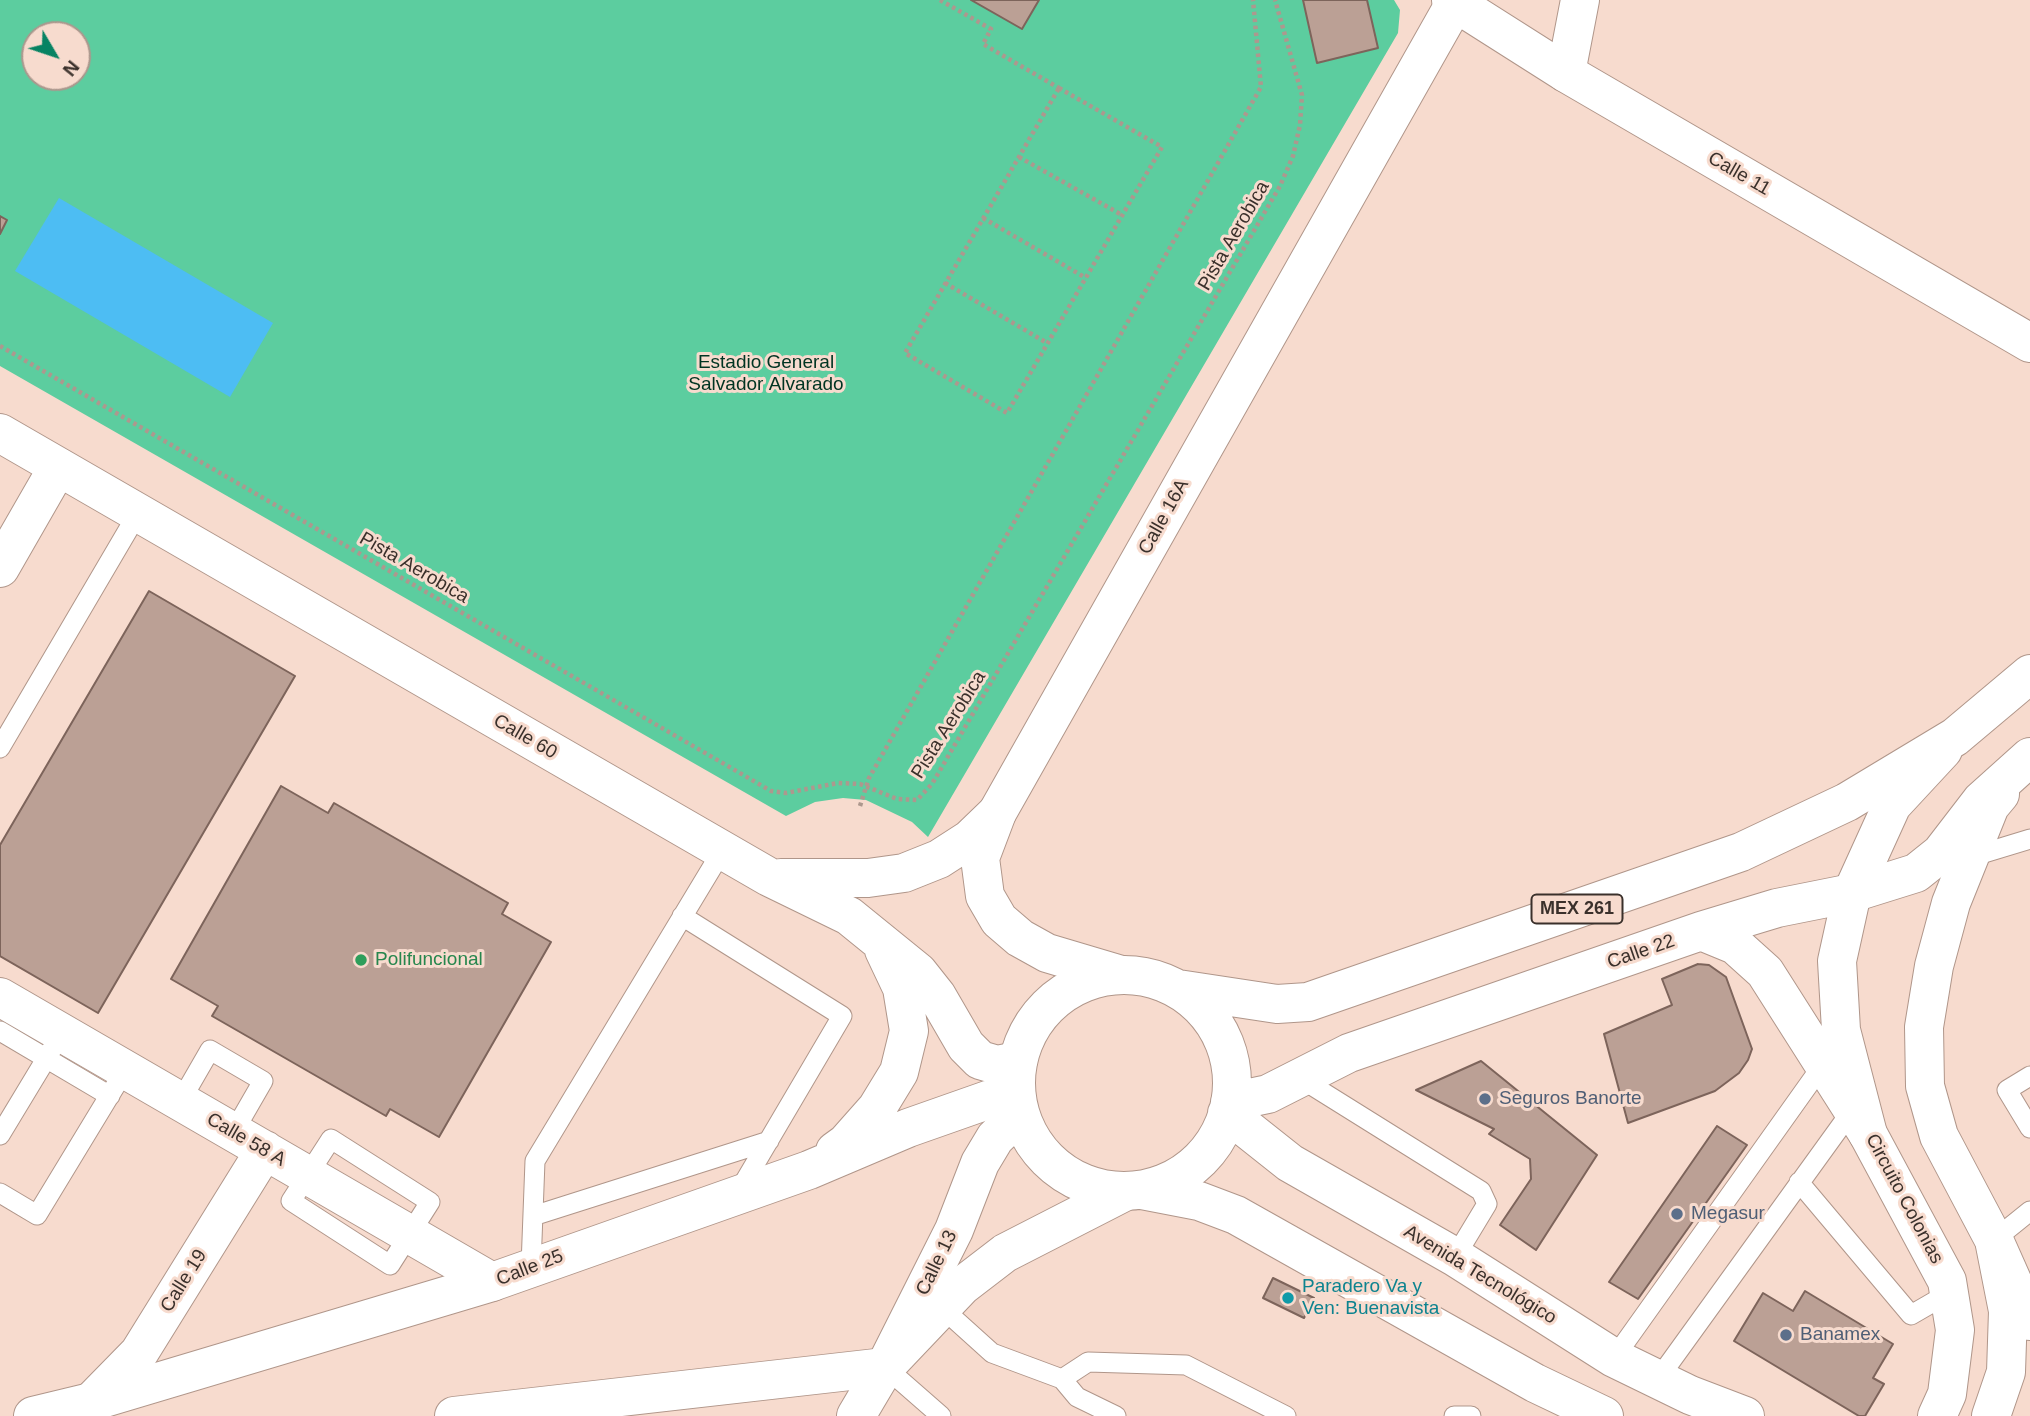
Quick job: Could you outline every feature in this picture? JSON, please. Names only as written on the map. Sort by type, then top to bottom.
[{"type":"main road","points":[[1566,73],[1580,0]]},
{"type":"main road","name":"Calle 11","points":[[1453,1],[1566,73],[2030,343]]},
{"type":"main road","name":"Calle 16A","points":[[1121,975],[1047,953],[1020,938],[999,920],[985,896],[980,858],[997,813],[1453,1]]},
{"type":"main road","name":"Calle 60","points":[[0,433],[769,877],[849,916],[918,972],[937,996],[966,1046],[980,1060],[997,1066],[1018,1088]]},
{"type":"main road","points":[[0,568],[58,467]]},
{"type":"main road","name":"Circuito Colonias","points":[[1937,1416],[1947,1394],[1955,1330],[1947,1281],[1860,1121],[1841,1030],[1837,961],[1852,893],[1892,805],[1955,737],[2030,674]]},
{"type":"main road","name":"MEX 261","points":[[1178,989],[1276,1004],[1308,1002],[1741,852],[1847,802],[1955,737]]},
{"type":"main road","points":[[2026,761],[1990,806],[1967,859],[1951,903],[1934,966],[1924,1027],[1926,1086],[1938,1136],[1994,1240],[2030,1321]]},
{"type":"main road","name":"Calle 22","points":[[1228,1107],[1268,1094],[1349,1053],[1701,931],[1777,908],[1852,893],[1916,873],[1941,853],[1981,801],[2026,761]]},
{"type":"main road","points":[[769,877],[868,878],[904,873],[939,859],[970,839],[997,813]]},
{"type":"main road","points":[[1701,931],[1735,946],[1765,972],[1860,1121]]},
{"type":"main road","points":[[808,1170],[846,1143],[877,1108],[899,1072],[909,1031],[902,988],[879,938]]},
{"type":"main road","points":[[454,1416],[885,1367],[962,1286],[1005,1253],[1134,1190],[1180,1175],[1196,1163],[1220,1132],[1228,1107],[1231,1072],[1218,1030],[1200,1007],[1178,989],[1141,976],[1121,975],[1097,978],[1075,987],[1055,1000],[1026,1038],[1018,1088],[1034,1144],[1059,1170],[1091,1186],[1134,1190],[1199,1201],[1236,1215],[1535,1383],[1604,1416]]},
{"type":"main road","name":"Calle 58 A","points":[[0,997],[54,1045],[118,1083],[180,1102],[492,1282]]},
{"type":"main road","name":"Calle 25","points":[[33,1416],[90,1402],[492,1282],[530,1266],[808,1170],[908,1128],[1018,1088]]},
{"type":"main road","name":"Calle 13","points":[[856,1416],[885,1367],[954,1230],[980,1163],[995,1139],[1018,1088]]},
{"type":"main road","name":"Avenida Tecnológico","points":[[1228,1107],[1290,1163],[1455,1256],[1614,1358],[1745,1416]]},
{"type":"main road","name":"Calle 19","points":[[90,1402],[139,1353],[249,1141]]},
{"type":"main road","points":[[1991,1416],[2006,1372],[2008,1311],[1994,1240]]},
{"type":"lane","points":[[0,748],[138,513]]},
{"type":"lane","points":[[1967,859],[2007,843],[2030,839]]},
{"type":"lane","points":[[530,1266],[535,1161],[722,850]]},
{"type":"lane","points":[[682,916],[842,1017],[737,1195]]},
{"type":"lane","points":[[0,1031],[54,1045],[0,1135]]},
{"type":"lane","points":[[180,1102],[210,1050],[263,1081],[249,1141]]},
{"type":"lane","points":[[1614,1358],[1824,1063]]},
{"type":"lane","points":[[2030,1076],[2007,1090],[2030,1128]]},
{"type":"lane","points":[[1300,1078],[1481,1191],[1486,1204],[1455,1256]]},
{"type":"lane","points":[[0,1193],[37,1215],[118,1083]]},
{"type":"lane","points":[[1658,1379],[1800,1182],[1860,1121]]},
{"type":"lane","points":[[533,1216],[769,1141]]},
{"type":"lane","points":[[1800,1182],[1911,1314],[1949,1293]]},
{"type":"lane","points":[[1994,1240],[2030,1211]]},
{"type":"lane","points":[[941,1307],[992,1353],[1062,1379],[1077,1397],[1115,1416]]},
{"type":"lane","points":[[1062,1379],[1088,1362],[1186,1365],[1286,1416]]},
{"type":"lane","points":[[885,1367],[941,1416]]},
{"type":"lane","points":[[1454,1416],[1471,1416]]},
{"type":"path","points":[[940,0],[990,29],[983,44],[1161,147],[1007,412],[905,353],[1059,88]]},
{"type":"path","points":[[860,806],[866,786],[1261,87],[1253,0]]},
{"type":"path","name":"Pista Aerobica","points":[[0,346],[771,791],[786,793],[838,783],[866,786],[897,799],[916,800],[932,784],[1280,186],[1298,136],[1302,95],[1275,0]]},
{"type":"path","points":[[1019,157],[1122,215]]},
{"type":"path","points":[[983,218],[1086,278]]},
{"type":"path","points":[[945,283],[1047,343]]},
{"type":"green space","name":"Estadio General Salvador Alvarado","points":[[0,0],[1394,0],[1400,10],[1398,33],[928,837],[912,822],[866,800],[843,798],[815,802],[786,816],[0,366]]},
{"type":"water","points":[[59,198],[273,323],[230,397],[15,271]]},
{"type":"building","points":[[971,0],[1039,0],[1022,29]]},
{"type":"building","points":[[1303,0],[1367,0],[1378,48],[1317,63]]},
{"type":"building","points":[[0,216],[7,220],[0,234]]},
{"type":"building","points":[[149,591],[295,676],[98,1013],[0,956],[0,845]]},
{"type":"building","name":"Polifuncional","points":[[281,786],[328,813],[334,803],[508,903],[502,914],[551,942],[439,1137],[390,1109],[386,1116],[212,1016],[218,1006],[171,979]]},
{"type":"building","points":[[1698,964],[1709,965],[1726,977],[1752,1049],[1748,1060],[1739,1073],[1715,1091],[1628,1123],[1604,1034],[1672,1005],[1662,979]]},
{"type":"building","points":[[1481,1061],[1597,1155],[1536,1250],[1500,1225],[1531,1179],[1530,1159],[1489,1134],[1494,1129],[1416,1090]]},
{"type":"building","name":"Megasur","points":[[1717,1126],[1747,1145],[1638,1299],[1609,1282]]},
{"type":"building","name":"Paradero Va y Ven: Buenavista","points":[[1273,1278],[1314,1298],[1304,1318],[1263,1298]]},
{"type":"building","points":[[1805,1291],[1893,1344],[1873,1378],[1884,1384],[1865,1416],[1859,1416],[1734,1341],[1763,1293],[1793,1311]]},
{"type":"place","name":"Polifuncional","points":[[361,960]]},
{"type":"place","name":"Seguros Banorte","points":[[1485,1099]]},
{"type":"place","name":"Megasur","points":[[1677,1214]]},
{"type":"place","name":"Paradero Va y Ven: Buenavista","points":[[1288,1298]]},
{"type":"place","name":"Banamex","points":[[1786,1335]]}]
